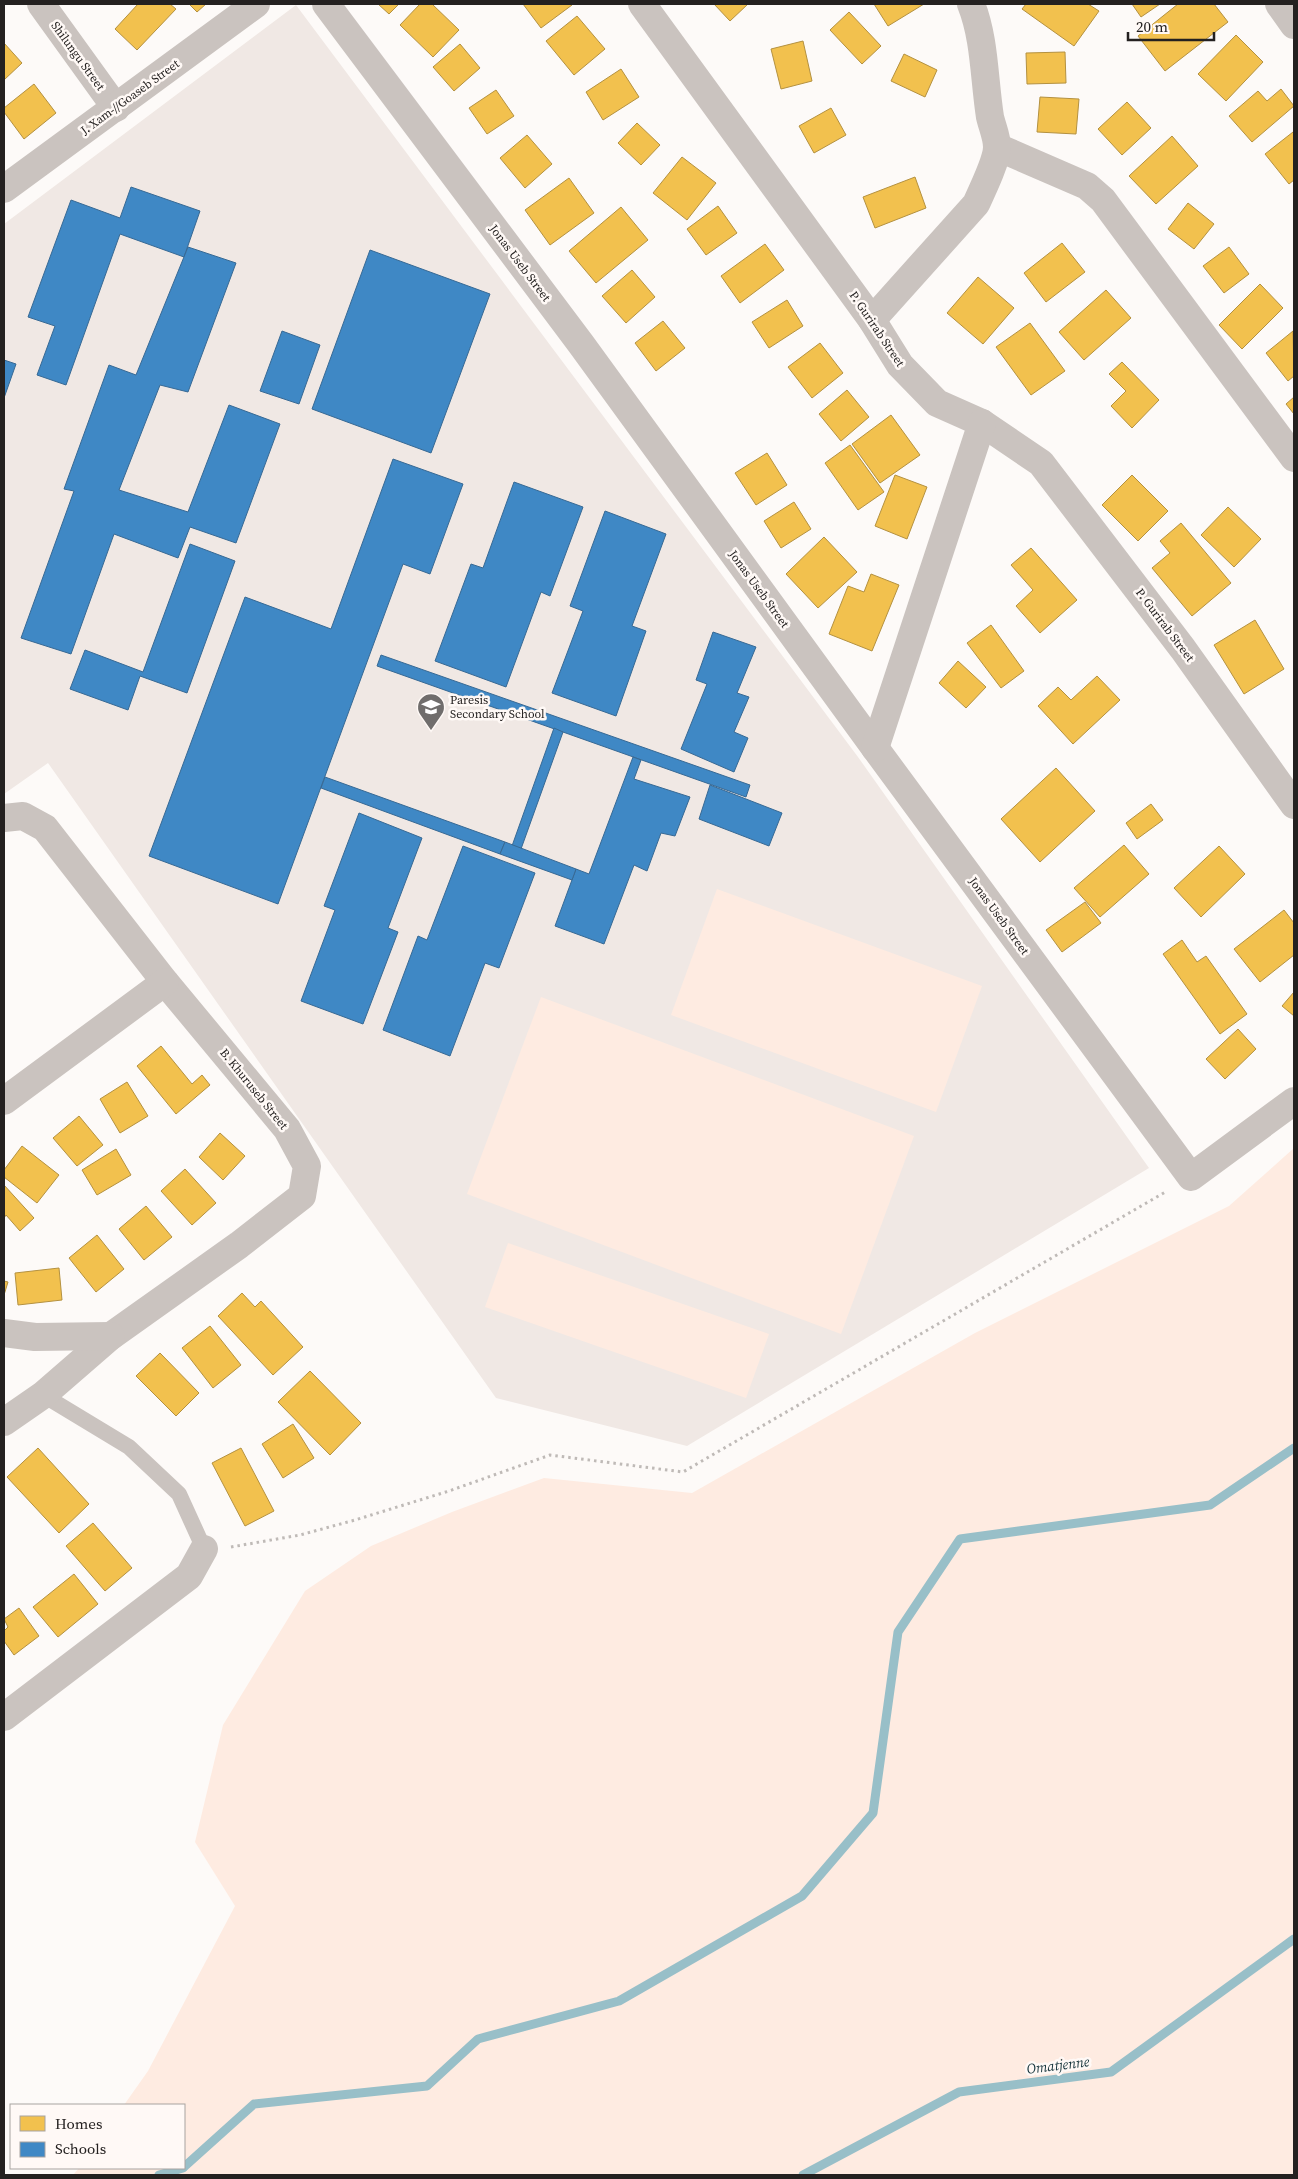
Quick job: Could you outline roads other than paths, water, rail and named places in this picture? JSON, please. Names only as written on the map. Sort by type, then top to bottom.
[{"type":"street","name":"Shilungu Street","points":[[41,4],[116,108]]},
{"type":"street","name":"J. Xam-//Goaseb Street","points":[[4,189],[256,4]]},
{"type":"street","name":"Jonas Useb Street","points":[[326,4],[581,344],[1191,1177],[1294,1101]]},
{"type":"street","name":"P. Gurirab Street","points":[[642,4],[872,320],[900,365],[937,403],[982,423],[1041,463],[1178,642],[1294,805]]},
{"type":"street","points":[[872,320],[976,204],[986,182],[997,147],[990,116],[985,68],[975,15],[971,4]]},
{"type":"street","points":[[1280,4],[1294,25]]},
{"type":"street","points":[[997,147],[1079,182],[1103,200],[1294,458]]},
{"type":"street","points":[[875,748],[982,423]]},
{"type":"street","name":"B. Khuruseb Street","points":[[4,818],[23,816],[46,828],[165,982],[288,1129],[307,1166],[302,1196],[112,1336],[43,1394],[4,1422]]},
{"type":"street","points":[[4,1101],[165,982]]},
{"type":"street","points":[[4,1333],[35,1337],[112,1336]]},
{"type":"street","points":[[4,1717],[190,1576],[204,1549]]},
{"type":"lane","points":[[43,1394],[129,1447],[179,1494],[204,1549]]},
{"type":"waterway","points":[[185,2166],[254,2104],[427,2086],[478,2039],[619,2001],[802,1896],[873,1813],[898,1632],[960,1539],[1210,1505],[1294,1448]]},
{"type":"waterway","name":"Omatjenne","points":[[803,2175],[959,2092],[1111,2072],[1294,1939]]},
{"type":"waterway","points":[[159,2175],[180,2169]]},
{"type":"place","name":"Paresis Secondary School","points":[[431,731]]}]
